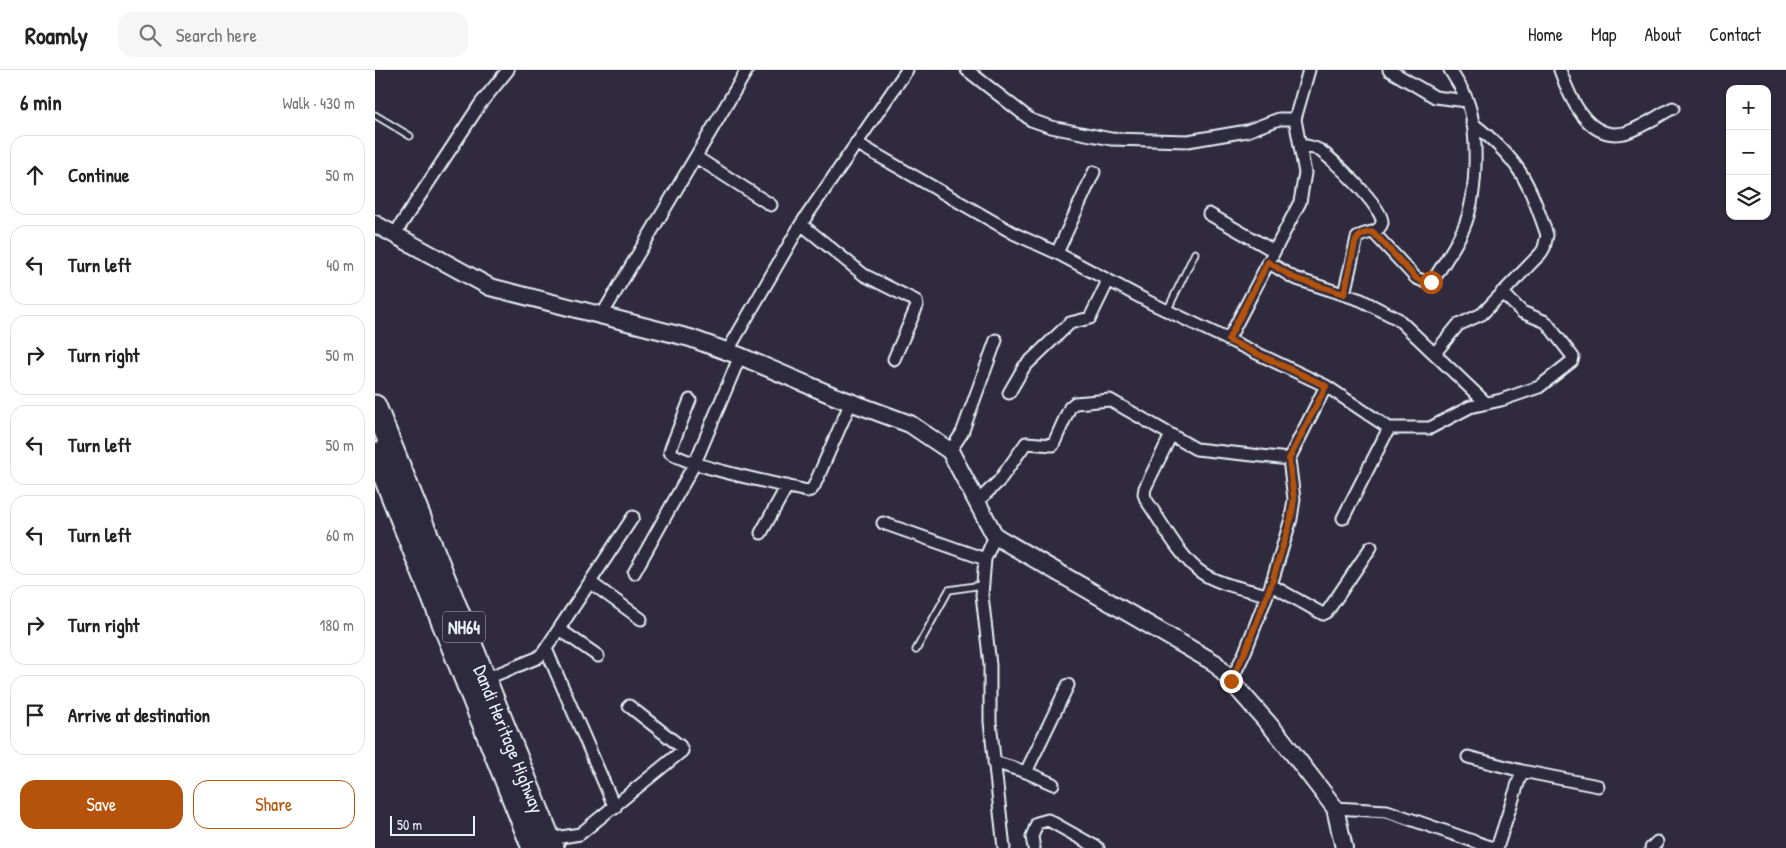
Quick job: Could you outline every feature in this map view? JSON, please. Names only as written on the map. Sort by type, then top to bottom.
[{"type":"highway","name":"Dandi Heritage Highway","points":[[375,406],[485,679],[545,845]]},
{"type":"highway","name":"Dandi Heritage Highway","points":[[375,453],[545,845]]},
{"type":"street","points":[[394,235],[481,103],[508,70]]},
{"type":"street","points":[[602,315],[747,70]]},
{"type":"street","points":[[634,574],[695,463],[734,354],[801,224],[907,70]]},
{"type":"street","points":[[967,70],[1031,120],[1051,128],[1111,139],[1188,142],[1247,131],[1279,119],[1295,119]]},
{"type":"street","points":[[1228,340],[1295,211],[1302,193],[1305,173],[1295,119],[1309,70]]},
{"type":"street","points":[[1389,70],[1435,98],[1467,101]]},
{"type":"street","points":[[1373,232],[1416,278],[1427,282],[1434,279],[1461,235],[1474,196],[1472,123],[1467,101],[1450,70]]},
{"type":"street","points":[[1559,70],[1571,101],[1593,125],[1607,132],[1622,134],[1631,131],[1673,108]]},
{"type":"street","points":[[1435,353],[1458,325],[1478,317],[1545,248],[1547,235],[1525,177],[1503,149],[1472,123]]},
{"type":"street","points":[[856,143],[1015,234],[1057,253],[1167,311],[1326,386],[1389,428],[1430,428],[1470,407],[1539,387],[1573,359],[1546,322],[1522,312],[1503,292]]},
{"type":"street","points":[[1300,145],[1321,151],[1374,203],[1382,220],[1378,229],[1373,232],[1364,233],[1357,238],[1344,294]]},
{"type":"street","points":[[695,157],[771,206]]},
{"type":"street","points":[[1057,253],[1094,172]]},
{"type":"street","points":[[1209,214],[1274,251]]},
{"type":"street","points":[[375,224],[490,287],[690,338],[910,424],[949,451],[995,536],[1215,664],[1281,738],[1335,808],[1344,848]]},
{"type":"street","points":[[801,224],[864,275],[916,301],[917,306],[894,359]]},
{"type":"street","points":[[1268,262],[1294,278],[1368,302],[1398,319],[1486,403]]},
{"type":"street","points":[[1009,393],[1024,367],[1070,323],[1090,318],[1108,281]]},
{"type":"street","points":[[949,451],[961,433],[996,340]]},
{"type":"street","points":[[1231,681],[1245,652],[1269,590],[1291,519],[1294,499],[1289,459],[1326,386]]},
{"type":"street","points":[[690,400],[671,452],[695,463],[787,486],[811,490],[851,402]]},
{"type":"street","points":[[977,502],[999,481],[1026,443],[1053,445],[1070,407],[1075,403],[1110,400],[1200,450],[1289,459]]},
{"type":"street","points":[[1343,518],[1389,428]]},
{"type":"street","points":[[1171,435],[1145,488],[1144,494],[1146,500],[1190,562],[1201,572],[1213,578],[1269,590],[1323,614],[1327,612],[1371,547]]},
{"type":"street","points":[[761,533],[787,486]]},
{"type":"street","points":[[485,679],[537,658],[546,649],[633,517]]},
{"type":"street","points":[[883,523],[985,559]]},
{"type":"street","points":[[995,536],[985,559],[982,595],[990,665],[990,722],[1004,848]]},
{"type":"street","points":[[590,582],[641,619]]},
{"type":"street","points":[[559,629],[599,656]]},
{"type":"street","points":[[546,649],[615,808]]},
{"type":"street","points":[[1026,772],[1068,686]]},
{"type":"street","points":[[545,845],[580,834],[615,808],[682,751],[679,746],[629,706]]},
{"type":"street","points":[[1468,757],[1522,771],[1598,786]]},
{"type":"street","points":[[994,762],[1026,772],[1053,784]]},
{"type":"street","points":[[1497,848],[1522,771]]},
{"type":"street","points":[[1335,808],[1387,811],[1493,848]]},
{"type":"street","points":[[1034,848],[1034,828],[1037,823],[1049,820],[1098,848]]},
{"type":"street","points":[[1460,848],[1467,838]]},
{"type":"lane","points":[[375,115],[410,136]]},
{"type":"lane","points":[[1167,311],[1195,253]]},
{"type":"lane","points":[[916,650],[949,590],[983,586]]},
{"type":"route","points":[[1231,681],[1245,652],[1267,596],[1291,519],[1294,499],[1289,459],[1326,386],[1228,340],[1268,262],[1294,278],[1344,294],[1355,243],[1357,238],[1364,233],[1373,232],[1416,278],[1421,281],[1431,282]]}]
